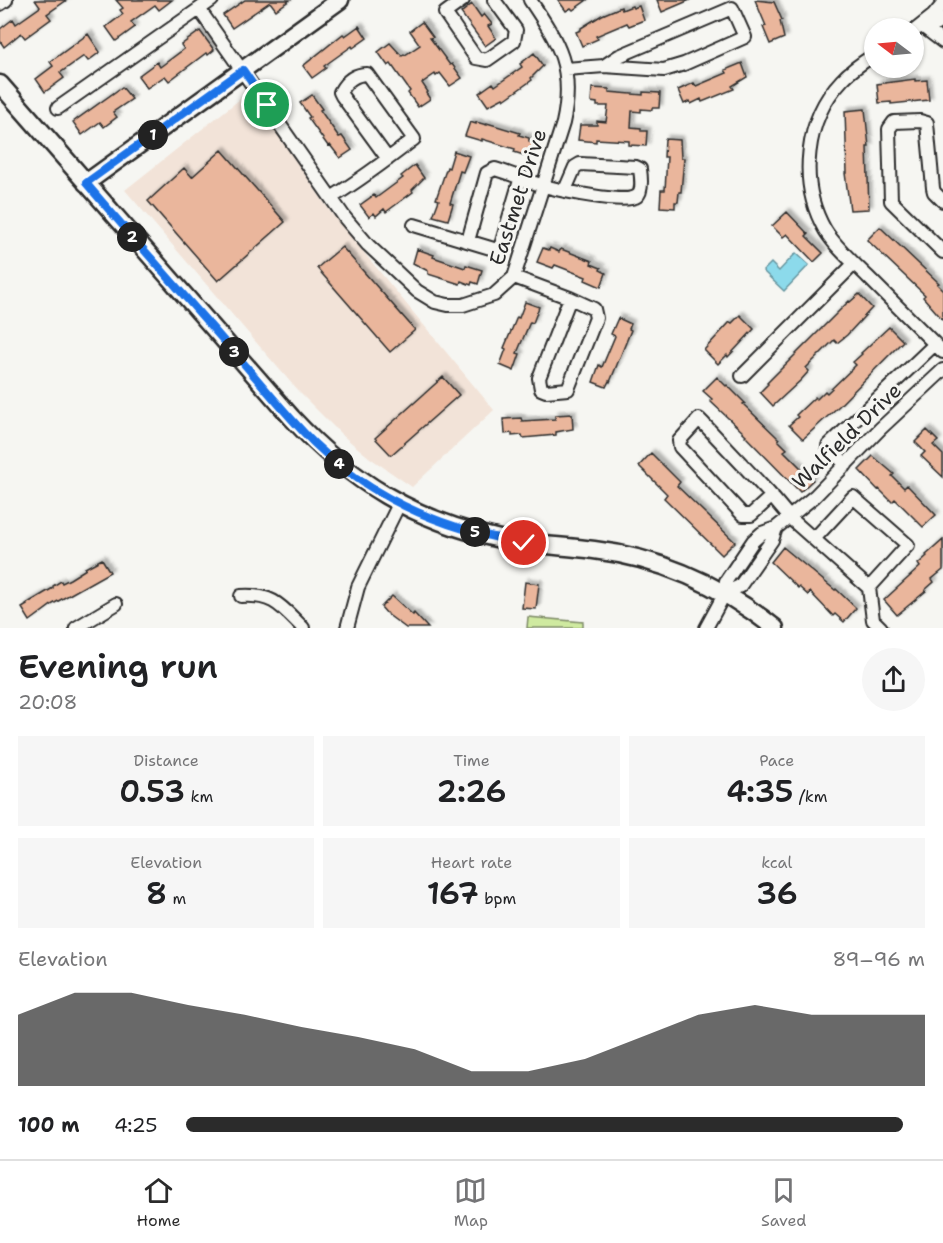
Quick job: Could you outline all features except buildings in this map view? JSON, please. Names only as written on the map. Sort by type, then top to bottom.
[{"type":"main road","points":[[86,183],[340,0]]},
{"type":"main road","points":[[0,84],[313,441],[351,474],[399,504],[448,525],[499,539],[595,550],[653,562],[725,593],[775,628]]},
{"type":"street","points":[[0,4],[6,0]]},
{"type":"street","points":[[58,108],[212,0]]},
{"type":"street","points":[[463,0],[446,13],[477,58],[487,60],[514,41],[516,37],[516,30],[494,0]]},
{"type":"street","name":"Eastmet Drive","points":[[200,9],[331,198],[368,245],[417,291],[435,302],[455,306],[484,299],[504,288],[514,277],[565,113],[566,69],[556,41],[530,0]]},
{"type":"street","points":[[924,22],[943,4]]},
{"type":"street","points":[[566,69],[604,66],[664,70],[684,64],[745,37],[732,8],[619,56],[604,66]]},
{"type":"street","points":[[924,27],[935,25],[943,20]]},
{"type":"street","points":[[924,31],[943,42]]},
{"type":"street","points":[[846,465],[828,446],[939,348],[833,242],[819,217],[811,185],[810,152],[816,120],[843,79],[864,63]]},
{"type":"street","points":[[331,198],[388,159],[414,139],[367,74],[357,76],[340,92],[388,159]]},
{"type":"street","points":[[943,201],[933,188],[927,123],[894,122],[889,129],[891,201],[943,252]]},
{"type":"street","points":[[468,241],[487,173],[495,169],[565,190],[630,199],[637,197],[640,193],[640,169],[580,164],[575,166],[565,190]]},
{"type":"street","points":[[414,225],[497,250],[501,245],[521,177]]},
{"type":"street","points":[[742,376],[854,264]]},
{"type":"street","points":[[514,277],[570,298],[594,309],[596,318],[568,389],[546,391],[541,389],[539,378],[570,298]]},
{"type":"street","name":"Walfield Drive","points":[[706,628],[725,593],[726,581],[753,541],[762,533],[776,528],[790,518],[943,370]]},
{"type":"street","points":[[772,496],[751,514],[743,515],[680,447],[679,441],[699,419],[772,496],[790,518],[869,588],[873,620],[881,628]]},
{"type":"street","points":[[814,539],[854,497],[908,545],[869,588]]},
{"type":"street","points":[[348,628],[358,587],[399,504]]},
{"type":"street","points":[[241,596],[256,595],[274,600],[303,628]]},
{"type":"street","points":[[76,628],[116,604]]},
{"type":"shaded area","points":[[249,92],[332,214],[494,410],[412,487],[342,435],[299,392],[125,190]]},
{"type":"green space","points":[[528,617],[583,622],[583,628],[527,628]]},
{"type":"water","points":[[796,253],[809,265],[784,291],[763,271],[771,263],[779,271]]},
{"type":"route","points":[[267,105],[243,70],[86,183],[292,418],[332,459],[385,496],[420,514],[448,525],[499,539],[524,543]]}]
